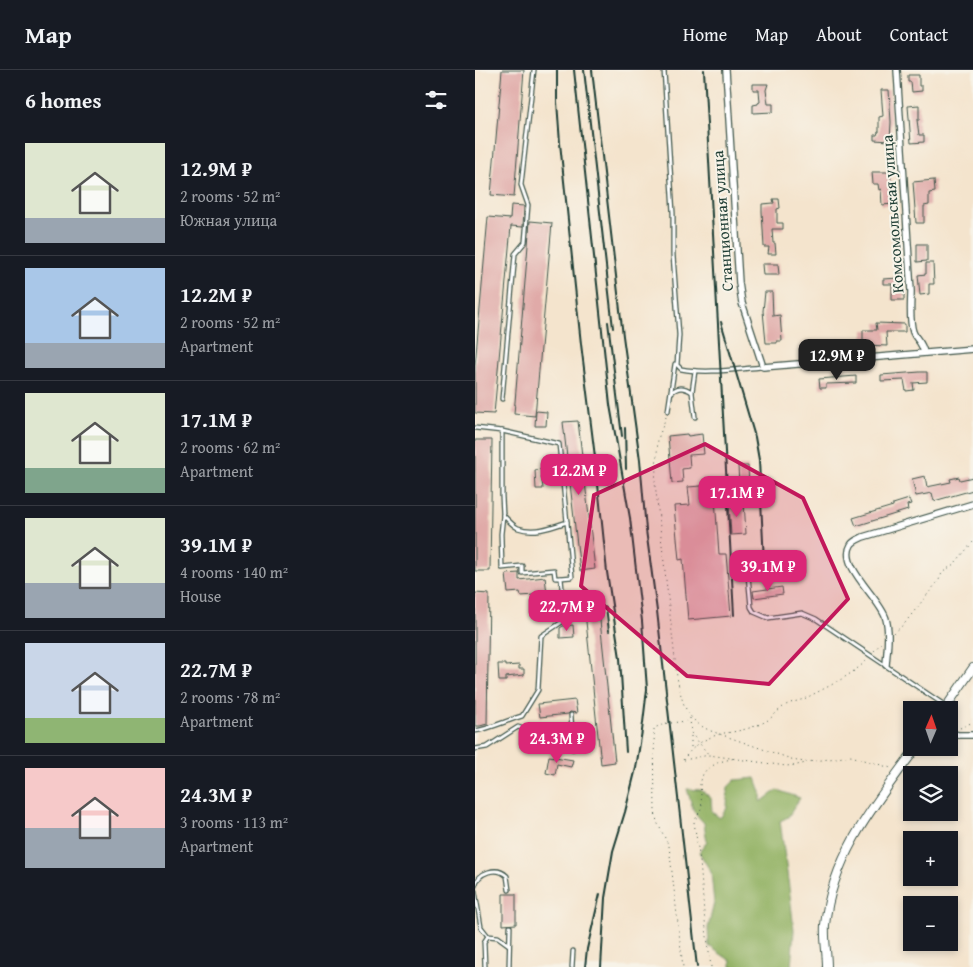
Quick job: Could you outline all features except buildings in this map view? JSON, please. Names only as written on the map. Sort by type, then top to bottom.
[{"type":"street","name":"Станционная улица","points":[[726,70],[739,283],[743,303],[763,366]]},
{"type":"street","name":"Комсомольская улица","points":[[897,70],[911,314],[913,333],[922,344],[925,353]]},
{"type":"street","points":[[763,366],[973,349]]},
{"type":"street","points":[[886,665],[888,637],[883,610],[850,565],[848,552],[850,546],[863,537],[973,504]]},
{"type":"street","points":[[950,701],[973,668]]},
{"type":"street","points":[[958,734],[973,735]]},
{"type":"street","points":[[827,967],[825,926],[830,898],[839,870],[856,832],[910,756]]},
{"type":"lane","points":[[503,399],[515,254],[525,242],[528,205],[521,185],[534,70]]},
{"type":"lane","points":[[664,70],[679,335],[668,411]]},
{"type":"lane","points":[[676,359],[677,365],[681,369],[695,371],[719,371],[763,366]]},
{"type":"lane","points":[[695,371],[692,392],[695,417]]},
{"type":"lane","points":[[670,393],[675,389],[681,388],[692,392]]},
{"type":"lane","points":[[475,428],[502,430],[559,444],[573,577],[555,578],[554,570],[522,573],[522,566],[502,568],[502,430]]},
{"type":"lane","points":[[503,514],[517,528],[537,530],[567,522]]},
{"type":"lane","points":[[748,574],[751,606],[754,612],[767,618],[802,613],[816,619],[886,665],[935,701]]},
{"type":"lane","points":[[475,731],[522,716],[538,690],[541,636],[565,620],[561,578]]},
{"type":"lane","points":[[571,715],[573,749]]},
{"type":"lane","points":[[475,749],[487,747],[518,727],[529,731],[571,729]]},
{"type":"lane","points":[[475,886],[477,880],[483,874],[500,871],[507,876],[509,890]]},
{"type":"lane","points":[[475,891],[481,927],[488,936],[498,937],[509,945]]},
{"type":"lane","points":[[509,967],[510,927]]},
{"type":"lane","points":[[485,967],[484,942],[488,936]]},
{"type":"lane","points":[[573,951],[573,967]]},
{"type":"path","points":[[668,411],[658,438],[655,484],[677,677],[681,695],[690,718],[691,749]]},
{"type":"path","points":[[899,770],[851,756],[786,766],[709,755],[683,760],[691,749],[703,740],[721,733],[746,729],[765,722],[786,705],[833,684],[857,668],[904,624],[939,580],[942,573],[973,542]]},
{"type":"path","points":[[671,723],[686,721],[690,718]]},
{"type":"path","points":[[690,718],[703,728],[797,761],[807,762]]},
{"type":"path","points":[[958,729],[973,722]]},
{"type":"path","points":[[667,723],[654,728],[655,811],[657,822],[665,836],[670,852],[683,967]]},
{"type":"path","points":[[691,733],[709,755]]},
{"type":"path","points":[[711,967],[694,822],[702,807],[703,800],[700,784],[703,774],[707,769],[719,762],[735,758]]},
{"type":"highlighted area","points":[[705,444],[803,498],[848,599],[769,684],[687,676],[581,586],[594,495]]},
{"type":"green space","points":[[756,778],[761,792],[761,802],[777,790],[800,798],[788,817],[780,821],[794,930],[791,967],[731,967],[731,961],[709,946],[708,928],[714,903],[711,872],[699,852],[707,842],[704,823],[694,812],[687,789],[701,790],[711,798],[712,812],[720,818],[727,808],[728,787],[735,780]]},
{"type":"railway","points":[[557,70],[560,143],[607,572],[620,658],[626,752]]},
{"type":"railway","points":[[574,70],[610,405],[630,518],[642,621],[647,689],[636,768],[613,851],[605,898],[601,967]]},
{"type":"railway","points":[[584,70],[613,328]]},
{"type":"railway","points":[[592,70],[623,336],[640,460],[646,530],[657,611],[697,967]]},
{"type":"railway","points":[[704,70],[734,615]]},
{"type":"railway","points":[[608,322],[622,436]]},
{"type":"railway","points":[[721,322],[755,437],[759,460],[764,562]]},
{"type":"railway","points":[[625,428],[626,469]]},
{"type":"railway","points":[[606,607],[609,631]]},
{"type":"railway","points":[[585,967],[587,949],[600,894]]}]
